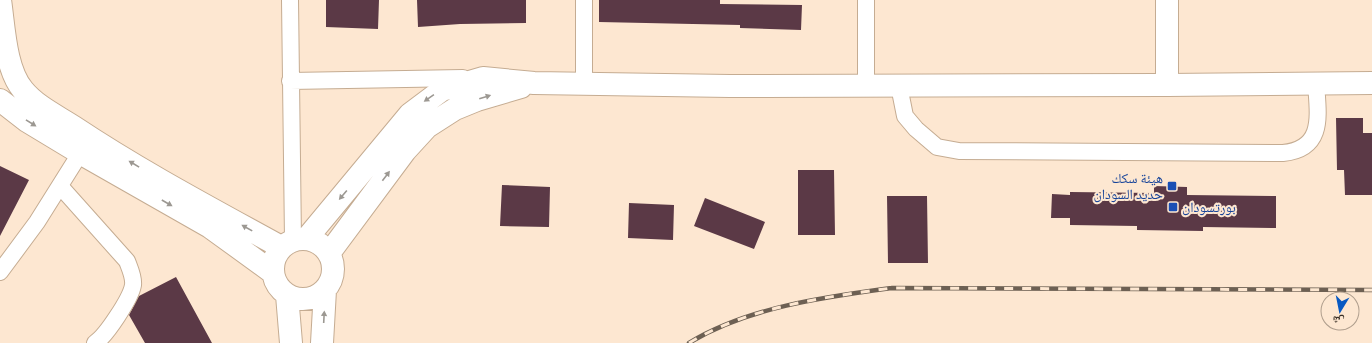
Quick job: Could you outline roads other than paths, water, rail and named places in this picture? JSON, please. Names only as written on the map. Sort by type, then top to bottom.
[{"type":"main road","points":[[0,0],[6,44],[14,76],[23,90],[85,146],[210,228],[272,272]]},
{"type":"main road","points":[[1167,0],[1167,85]]},
{"type":"main road","points":[[0,101],[27,121],[294,242],[320,242],[330,252],[334,265],[333,279],[325,290],[314,298],[300,300],[287,295],[277,285],[272,272],[274,258],[294,242],[418,120],[442,90],[483,78],[534,83],[584,85],[899,86],[1372,83]]},
{"type":"main road","points":[[418,120],[534,83]]},
{"type":"main road","points":[[330,252],[405,151],[418,120]]},
{"type":"main road","points":[[322,343],[325,290]]},
{"type":"main road","points":[[287,295],[291,343]]},
{"type":"street","points":[[290,0],[290,81],[294,242]]},
{"type":"street","points":[[584,0],[584,85]]},
{"type":"street","points":[[866,0],[866,86]]},
{"type":"street","points":[[0,101],[14,76]]},
{"type":"street","points":[[290,81],[483,78]]},
{"type":"street","points":[[899,86],[905,116],[916,129],[937,147],[959,151],[1283,153],[1293,152],[1303,148],[1310,142],[1315,133],[1318,123],[1316,84]]},
{"type":"street","points":[[0,272],[37,222],[85,146]]},
{"type":"street","points":[[60,186],[127,261],[132,274],[133,286],[113,323],[96,343]]},
{"type":"railway","points":[[689,343],[736,320],[761,312],[840,295],[892,288],[1372,290]]},
{"type":"place","name":"هيئة سكك حديد السودان","points":[[1172,186]]},
{"type":"place","name":"بورتسودان","points":[[1173,207]]}]
